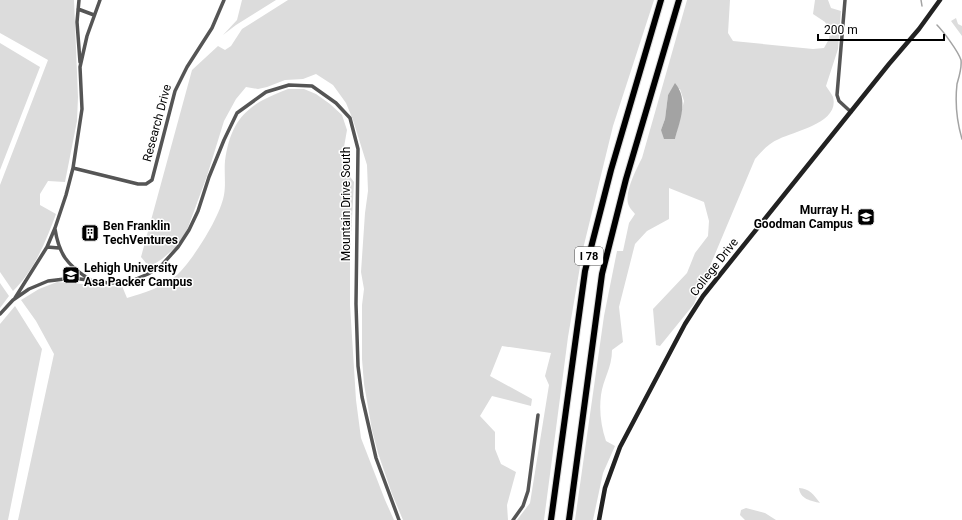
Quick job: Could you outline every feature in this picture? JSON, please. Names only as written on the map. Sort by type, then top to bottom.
[{"type":"highway","name":"I 78","points":[[551,520],[585,272],[611,170],[661,0]]},
{"type":"highway","name":"I 78","points":[[569,520],[602,274],[626,179],[679,0]]},
{"type":"street","points":[[13,300],[46,247],[55,228],[73,168],[82,110],[77,22],[79,0]]},
{"type":"street","points":[[80,67],[87,36],[100,0]]},
{"type":"street","name":"Research Drive","points":[[73,168],[138,184],[146,184],[152,180],[175,91],[187,67],[212,28],[224,0]]},
{"type":"street","points":[[845,0],[837,94],[839,101],[851,112]]},
{"type":"street","name":"College Drive","points":[[599,520],[607,482],[620,447],[695,308],[722,271],[919,29],[940,0]]},
{"type":"street","points":[[78,9],[94,15]]},
{"type":"street","name":"Mountain Drive South","points":[[0,314],[13,300],[29,289],[48,280],[73,278],[109,283],[129,282],[148,274],[168,258],[178,247],[189,230],[198,211],[209,177],[224,140],[238,113],[266,92],[289,85],[312,86],[336,103],[350,118],[358,149],[356,334],[358,366],[362,397],[376,458],[399,520]]},
{"type":"street","name":"Mountain Drive South","points":[[55,228],[62,255],[72,268],[91,281]]},
{"type":"street","points":[[46,247],[59,248]]},
{"type":"street","points":[[513,520],[523,506],[528,491],[538,415]]},
{"type":"shaded area","points":[[0,0],[74,0],[78,97],[77,121],[65,182],[48,181],[40,194],[40,205],[56,214],[39,255],[27,274],[13,291],[0,272],[0,185],[48,60],[0,33]]},
{"type":"shaded area","points":[[242,0],[276,0],[223,35],[237,20]]},
{"type":"shaded area","points":[[288,0],[654,0],[613,126],[583,249],[568,337],[544,520],[517,520],[530,503],[549,385],[545,376],[551,353],[502,346],[490,376],[532,399],[531,406],[492,396],[480,416],[495,432],[495,449],[501,464],[516,472],[507,505],[508,520],[403,520],[392,494],[378,453],[372,430],[364,384],[362,359],[362,305],[364,289],[361,272],[368,191],[367,165],[346,103],[333,85],[316,74],[303,79],[285,80],[258,89],[246,87],[236,99],[224,121],[207,176],[187,230],[176,247],[151,266],[141,257],[192,70],[218,46],[225,50],[231,46],[242,29]]},
{"type":"shaded area","points":[[687,0],[730,0],[728,33],[733,41],[813,49],[824,48],[829,39],[830,30],[825,22],[813,14],[815,0],[828,0],[831,8],[841,11],[838,49],[826,86],[833,97],[833,106],[830,113],[815,125],[775,141],[763,150],[755,159],[694,304],[660,346],[656,345],[653,309],[687,273],[695,253],[708,236],[709,221],[704,202],[669,188],[669,219],[647,231],[635,244],[619,307],[623,342],[612,350],[611,362],[600,401],[600,413],[606,441],[615,446],[603,473],[593,520],[575,520],[604,316],[617,251],[623,251],[629,223],[635,214],[629,206],[628,195],[631,182],[642,158]],"holes":[[[672,89],[680,89],[684,101],[675,139],[661,130],[665,119],[668,95]]]},
{"type":"shaded area","points":[[956,18],[958,24],[962,26],[962,36],[951,21]]},
{"type":"shaded area","points":[[0,43],[40,67],[0,170]]},
{"type":"shaded area","points":[[675,83],[682,96],[681,117],[675,139],[664,139],[661,130],[665,119],[668,95]]},
{"type":"shaded area","points":[[288,89],[304,89],[316,94],[342,115],[347,130],[344,147],[348,174],[354,182],[350,256],[350,305],[356,400],[361,438],[394,520],[18,520],[54,354],[36,321],[21,300],[39,289],[57,282],[101,287],[122,286],[127,298],[147,292],[172,279],[191,259],[205,238],[217,215],[225,191],[225,161],[228,146],[237,123],[252,107]]},
{"type":"shaded area","points":[[0,283],[9,296],[0,308]]},
{"type":"shaded area","points":[[15,306],[42,349],[8,520],[0,520],[0,324]]},
{"type":"shaded area","points":[[799,488],[811,492],[820,503],[801,495]]},
{"type":"shaded area","points":[[746,508],[765,513],[776,520],[745,520],[740,515],[741,510]]},
{"type":"waterway","points":[[921,0],[922,6]]},
{"type":"waterway","points":[[937,25],[950,41],[961,60],[961,69],[957,84],[956,105],[962,139]]},
{"type":"place","name":"Murray H. Goodman Campus","points":[[866,217]]},
{"type":"place","name":"Ben Franklin TechVentures","points":[[90,233]]},
{"type":"place","name":"Lehigh University Asa Packer Campus","points":[[71,275]]}]
